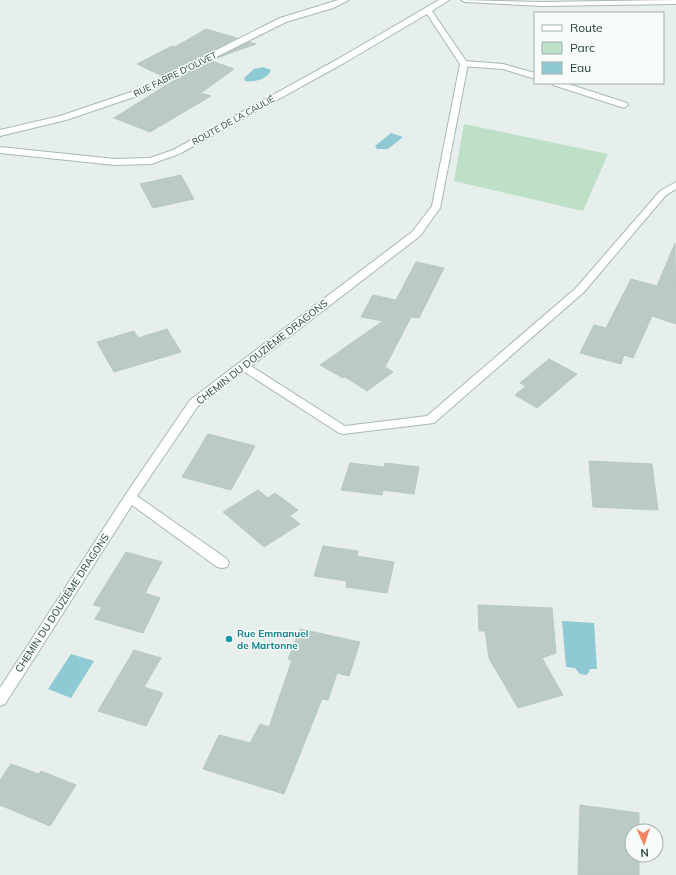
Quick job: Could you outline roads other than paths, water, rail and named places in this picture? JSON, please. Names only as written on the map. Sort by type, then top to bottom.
[{"type":"street","name":"RUE FABRE D'OLIVET","points":[[0,133],[63,118],[140,92],[283,20],[330,6],[344,0]]},
{"type":"street","name":"ROUTE DE LA CAULIÉ","points":[[0,150],[115,162],[151,161],[176,152],[445,0]]},
{"type":"street","points":[[465,0],[542,4],[676,2]]},
{"type":"street","points":[[428,10],[464,64],[503,67],[534,76]]},
{"type":"street","name":"CHEMIN DU DOUZIÈME DRAGONS","points":[[0,700],[130,497],[194,403],[416,234],[437,206],[464,64]]},
{"type":"street","points":[[559,84],[624,105]]},
{"type":"street","points":[[243,366],[343,430],[430,420],[580,290],[663,193],[676,185]]},
{"type":"street","points":[[130,497],[222,563]]},
{"type":"water","points":[[263,67],[271,70],[267,76],[256,81],[245,81],[244,78],[254,69]]},
{"type":"water","points":[[391,133],[403,137],[388,149],[377,149],[375,146]]},
{"type":"water","points":[[562,621],[594,623],[597,669],[590,669],[586,675],[580,674],[575,668],[566,667]]},
{"type":"water","points":[[71,654],[94,661],[71,698],[48,689]]},
{"type":"place","name":"Rue Emmanuel de Martonne","points":[[229,639]]}]
